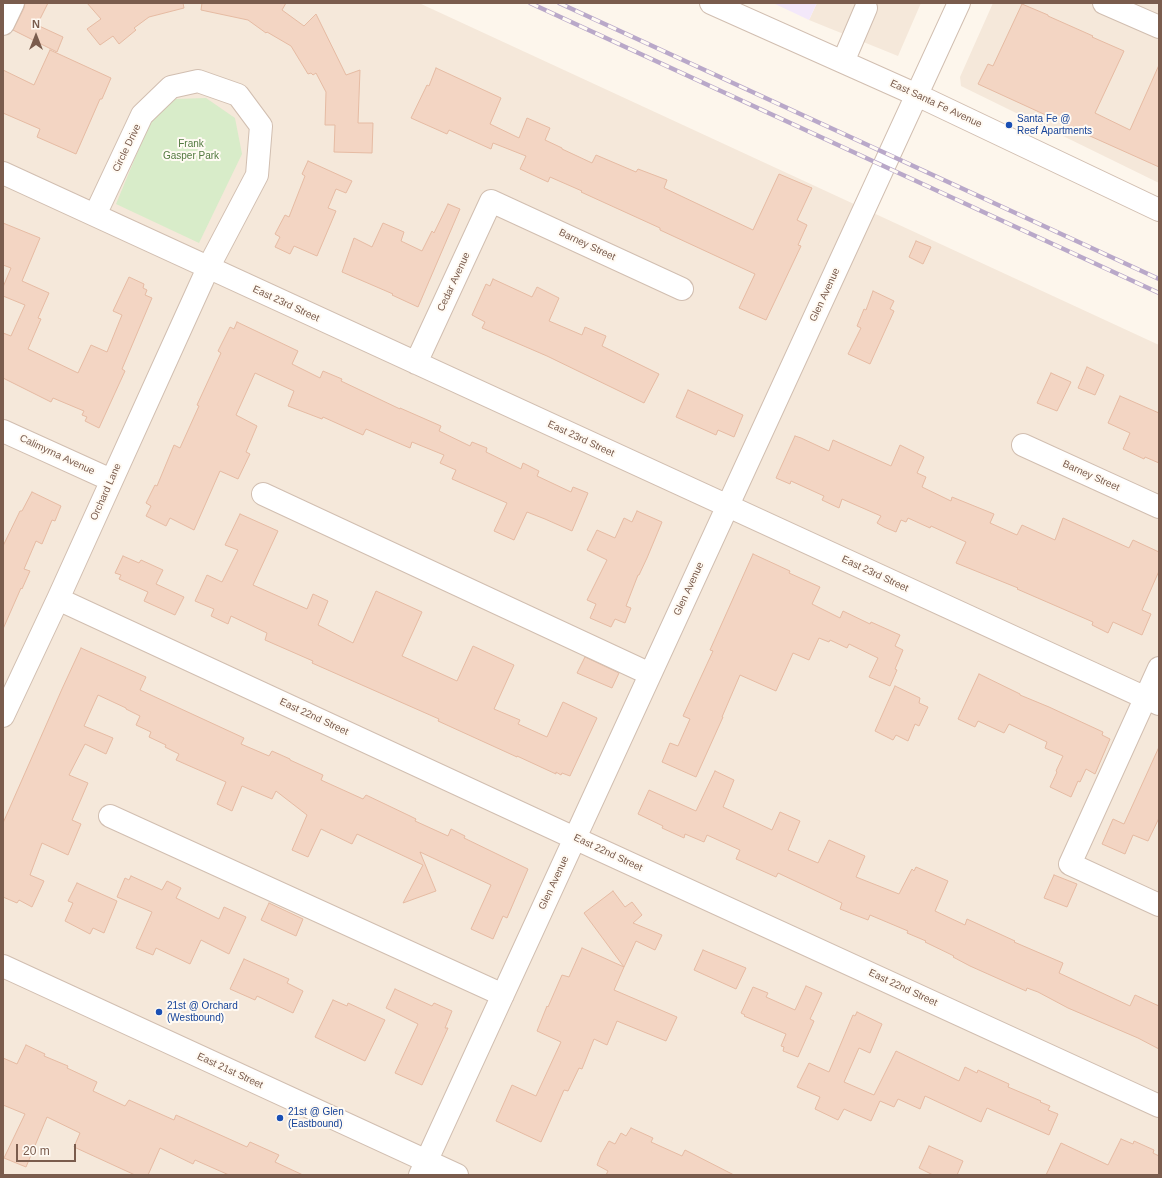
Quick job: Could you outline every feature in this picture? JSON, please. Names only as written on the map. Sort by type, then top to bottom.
[{"type":"street","points":[[3,24],[13,3]]},
{"type":"street","name":"East Santa Fe Avenue","points":[[711,3],[917,94],[1159,210]]},
{"type":"street","name":"Glen Avenue","points":[[423,1168],[959,3]]},
{"type":"street","points":[[1104,3],[1159,27]]},
{"type":"street","points":[[843,62],[866,8]]},
{"type":"street","name":"Circle Drive","points":[[95,215],[142,115],[171,87],[198,81],[238,94],[261,126],[257,175],[208,268]]},
{"type":"street","name":"East 23rd Street","points":[[3,173],[1152,701]]},
{"type":"street","name":"Barney Street","points":[[491,201],[682,289]]},
{"type":"street","name":"Cedar Avenue","points":[[416,363],[491,201]]},
{"type":"street","name":"Orchard Lane","points":[[3,716],[58,599],[208,268]]},
{"type":"street","name":"Calimyrna Avenue","points":[[3,430],[111,480]]},
{"type":"street","name":"Barney Street","points":[[1023,445],[1159,507]]},
{"type":"street","points":[[263,494],[650,674]]},
{"type":"street","name":"East 22nd Street","points":[[58,599],[1159,1106]]},
{"type":"street","points":[[1159,668],[1152,701],[1070,864],[1159,905]]},
{"type":"street","points":[[110,816],[503,995]]},
{"type":"street","name":"East 21st Street","points":[[3,966],[423,1168],[457,1175]]},
{"type":"shaded area","points":[[3,3],[419,3],[1159,345],[1159,1175],[3,1175]]},
{"type":"shaded area","points":[[773,3],[817,3],[809,20]]},
{"type":"shaded area","points":[[817,3],[921,3],[898,56],[809,20]]},
{"type":"shaded area","points":[[993,3],[1159,3],[1159,183],[961,86],[960,77]]},
{"type":"green space","name":"Frank Gasper Park","points":[[206,98],[235,118],[242,154],[199,243],[116,204],[152,117],[174,99]]},
{"type":"building","points":[[25,3],[48,3],[37,25],[63,37],[57,52],[13,30]]},
{"type":"building","points":[[87,3],[183,3],[184,8],[149,17],[134,28],[136,30],[119,44],[113,36],[100,45],[87,29],[101,19]]},
{"type":"building","points":[[202,3],[286,3],[282,10],[304,26],[316,14],[346,75],[360,70],[358,123],[373,123],[372,153],[334,152],[335,125],[325,125],[326,92],[316,73],[313,75],[311,73],[308,74],[291,46],[267,32],[266,33],[248,20],[201,10]]},
{"type":"building","points":[[1022,4],[1124,51],[1095,113],[1130,130],[1159,65],[1159,167],[978,84],[988,64],[993,66]]},
{"type":"building","points":[[50,50],[111,78],[102,99],[100,99],[76,154],[37,137],[40,129],[3,113],[3,70],[34,85]]},
{"type":"building","points":[[436,68],[501,98],[490,124],[519,138],[527,118],[550,128],[545,140],[562,149],[592,163],[596,155],[636,172],[638,169],[667,180],[664,188],[753,230],[779,174],[812,188],[797,220],[807,225],[798,245],[801,246],[766,320],[739,308],[755,274],[660,230],[660,228],[581,192],[582,191],[550,177],[548,182],[520,169],[526,156],[493,143],[491,149],[449,130],[447,134],[411,118],[427,85],[429,86]]},
{"type":"building","points":[[308,161],[352,181],[346,193],[336,189],[328,208],[336,211],[317,256],[294,246],[290,254],[275,247],[280,237],[275,234],[285,215],[289,217],[305,176],[302,174]]},
{"type":"building","points":[[448,204],[460,209],[418,307],[392,295],[393,294],[342,272],[354,238],[372,247],[383,223],[404,232],[401,241],[422,251],[432,231],[434,233]]},
{"type":"building","points":[[3,223],[40,238],[22,281],[49,293],[38,318],[41,319],[28,349],[78,373],[91,345],[107,352],[122,315],[113,311],[129,277],[144,284],[143,288],[147,290],[145,295],[152,298],[122,369],[125,371],[99,428],[85,421],[87,417],[82,415],[84,411],[53,398],[51,402],[3,378],[3,333],[11,336],[25,305],[3,296],[3,287],[11,268],[3,265]]},
{"type":"building","points":[[916,241],[931,247],[923,264],[909,257]]},
{"type":"building","points":[[493,279],[532,297],[537,287],[559,298],[549,321],[582,335],[585,327],[606,336],[602,346],[659,374],[644,403],[547,356],[482,328],[485,322],[472,315],[486,284],[490,286]]},
{"type":"building","points":[[873,291],[894,301],[890,309],[894,311],[870,364],[848,354],[861,328],[857,326],[864,309],[866,310]]},
{"type":"building","points":[[237,322],[298,351],[292,364],[320,378],[323,371],[342,379],[341,381],[400,409],[441,426],[439,431],[470,446],[472,442],[487,448],[486,452],[521,469],[523,463],[539,471],[537,476],[571,492],[573,487],[588,493],[572,531],[527,512],[514,540],[494,531],[507,503],[452,479],[456,470],[440,463],[444,455],[412,442],[410,448],[366,429],[363,435],[323,417],[322,419],[288,406],[294,391],[255,373],[236,415],[257,426],[246,452],[250,454],[238,479],[220,471],[194,530],[170,518],[166,526],[146,516],[151,506],[146,503],[155,485],[157,486],[174,445],[180,448],[199,406],[197,405],[221,353],[218,351],[230,327],[234,329]]},
{"type":"building","points":[[1087,367],[1104,375],[1095,395],[1078,388]]},
{"type":"building","points":[[1051,373],[1071,382],[1057,411],[1037,403]]},
{"type":"building","points":[[688,390],[743,415],[734,437],[718,430],[716,435],[676,417]]},
{"type":"building","points":[[1120,396],[1159,413],[1159,463],[1145,457],[1144,459],[1123,449],[1130,433],[1108,423]]},
{"type":"building","points":[[795,436],[829,451],[833,440],[891,466],[900,445],[924,457],[917,473],[926,477],[922,487],[951,501],[952,497],[994,514],[990,523],[1017,535],[1022,525],[1055,540],[1063,518],[1129,548],[1133,540],[1159,552],[1159,571],[1142,610],[1151,614],[1142,635],[1113,622],[1108,633],[1092,625],[1093,622],[1017,589],[1018,588],[956,563],[966,542],[931,526],[930,528],[908,518],[906,522],[901,520],[896,532],[877,523],[881,516],[842,499],[839,508],[822,500],[824,496],[791,481],[790,484],[776,478]]},
{"type":"building","points":[[32,492],[61,506],[55,521],[52,520],[42,544],[36,541],[24,569],[30,571],[3,629],[3,546],[20,511],[22,511]]},
{"type":"building","points":[[637,511],[662,522],[626,606],[631,608],[625,623],[615,619],[611,627],[590,618],[596,604],[587,600],[607,560],[587,550],[597,530],[615,538],[624,518],[632,522]]},
{"type":"building","points":[[240,514],[278,531],[253,585],[307,609],[313,594],[328,601],[318,625],[353,643],[376,591],[422,612],[402,656],[457,681],[473,646],[514,665],[494,709],[520,720],[518,724],[547,737],[563,702],[597,718],[570,776],[562,773],[561,775],[556,772],[556,774],[517,757],[438,721],[439,719],[312,663],[313,661],[265,640],[267,633],[231,616],[228,624],[211,616],[214,609],[195,601],[207,575],[222,582],[238,550],[225,545]]},
{"type":"building","points":[[753,554],[820,587],[812,604],[840,618],[843,611],[870,624],[871,622],[900,635],[895,646],[903,650],[890,686],[869,677],[878,658],[849,644],[847,648],[830,640],[829,642],[819,638],[809,660],[793,653],[776,691],[740,675],[696,777],[662,762],[670,743],[678,746],[690,719],[683,716],[713,651],[710,650]]},
{"type":"building","points":[[123,556],[139,563],[141,560],[163,570],[156,584],[184,597],[175,615],[144,601],[148,592],[119,579],[121,575],[115,573]]},
{"type":"building","points":[[81,648],[146,677],[140,690],[244,738],[241,744],[269,756],[272,751],[323,775],[321,780],[363,799],[366,795],[416,819],[415,821],[448,836],[451,829],[465,836],[464,838],[528,869],[507,918],[503,916],[493,939],[471,929],[491,885],[420,852],[436,891],[403,903],[423,865],[357,834],[352,844],[321,829],[308,857],[292,850],[307,815],[276,791],[272,799],[242,786],[232,811],[217,804],[226,782],[176,760],[179,754],[165,747],[166,745],[149,737],[151,732],[136,725],[140,716],[98,695],[84,726],[113,738],[106,754],[85,744],[69,775],[88,783],[72,820],[81,824],[68,855],[42,843],[30,875],[44,881],[32,907],[19,900],[17,903],[3,897],[3,823]]},
{"type":"building","points":[[585,657],[619,673],[612,688],[577,673]]},
{"type":"building","points":[[979,674],[1020,695],[1103,732],[1102,735],[1110,739],[1095,774],[1086,769],[1080,782],[1078,781],[1071,797],[1050,787],[1063,756],[1045,748],[1047,742],[1009,724],[1004,733],[978,721],[975,727],[958,719]]},
{"type":"building","points":[[895,686],[920,698],[919,703],[928,707],[919,726],[915,724],[908,741],[896,735],[893,740],[875,731]]},
{"type":"building","points":[[1159,747],[1159,818],[1148,841],[1133,835],[1125,854],[1102,844],[1113,819],[1124,824]]},
{"type":"building","points":[[715,771],[734,780],[723,807],[772,830],[780,812],[800,821],[788,850],[818,863],[829,840],[865,856],[856,877],[899,894],[912,869],[914,871],[916,867],[948,881],[935,911],[965,925],[967,919],[1015,941],[1014,942],[1063,963],[1059,973],[1130,1006],[1135,995],[1159,1006],[1159,1049],[1138,1038],[1068,1008],[1038,992],[1027,988],[1026,991],[970,966],[953,957],[954,956],[925,942],[926,941],[907,933],[908,931],[870,915],[868,920],[840,909],[842,903],[778,873],[776,877],[736,859],[740,850],[707,835],[704,842],[685,834],[684,838],[662,828],[663,826],[638,814],[649,790],[696,811]]},
{"type":"building","points":[[1054,875],[1077,884],[1067,907],[1044,898]]},
{"type":"building","points":[[131,876],[162,890],[167,881],[181,888],[176,898],[219,919],[224,907],[246,917],[229,954],[201,940],[190,964],[156,948],[153,955],[136,948],[152,912],[117,897],[125,878],[129,880]]},
{"type":"building","points":[[77,883],[117,901],[104,933],[93,928],[90,934],[65,921],[73,903],[68,901]]},
{"type":"building","points":[[613,891],[625,907],[632,902],[642,915],[633,923],[662,935],[655,950],[636,941],[624,967],[584,913]]},
{"type":"building","points":[[269,903],[303,919],[296,936],[261,920]]},
{"type":"building","points":[[582,948],[624,967],[614,990],[677,1017],[666,1041],[617,1021],[607,1045],[594,1039],[582,1069],[579,1068],[568,1091],[564,1090],[541,1142],[496,1121],[512,1085],[536,1096],[561,1042],[537,1031],[562,975],[569,977]]},
{"type":"building","points":[[703,950],[746,968],[736,989],[694,970]]},
{"type":"building","points":[[244,959],[289,979],[287,983],[303,991],[293,1013],[257,996],[255,1000],[230,989]]},
{"type":"building","points":[[806,986],[822,993],[810,1019],[814,1021],[798,1057],[783,1051],[784,1047],[781,1046],[786,1034],[744,1016],[745,1015],[741,1013],[753,987],[768,993],[766,997],[795,1010]]},
{"type":"building","points":[[395,989],[432,1006],[434,1003],[452,1011],[445,1028],[448,1028],[422,1085],[395,1073],[418,1024],[386,1008]]},
{"type":"building","points":[[333,1000],[347,1006],[348,1003],[385,1020],[365,1061],[315,1037]]},
{"type":"building","points":[[857,1012],[882,1024],[870,1053],[859,1048],[844,1082],[874,1095],[896,1051],[959,1081],[965,1067],[977,1073],[978,1070],[1009,1084],[1008,1087],[1050,1106],[1048,1110],[1058,1114],[1049,1135],[987,1108],[981,1122],[925,1096],[920,1109],[898,1099],[894,1107],[880,1101],[871,1121],[844,1109],[838,1120],[815,1109],[820,1097],[797,1087],[809,1063],[829,1072],[853,1015],[855,1016]]},
{"type":"building","points":[[26,1045],[45,1054],[44,1056],[68,1066],[67,1068],[97,1082],[93,1091],[125,1106],[129,1100],[174,1120],[176,1115],[247,1147],[250,1142],[279,1155],[275,1162],[303,1175],[229,1175],[195,1160],[193,1164],[160,1148],[148,1175],[135,1175],[74,1147],[80,1133],[47,1117],[26,1167],[4,1158],[25,1114],[3,1105],[3,1058],[17,1064]]},
{"type":"building","points":[[631,1128],[653,1138],[651,1142],[682,1156],[685,1150],[734,1175],[606,1175],[608,1171],[597,1165],[601,1155],[609,1141],[615,1144],[621,1133],[626,1136]]},
{"type":"building","points":[[1121,1139],[1133,1144],[1134,1141],[1154,1150],[1153,1153],[1159,1156],[1159,1175],[1046,1175],[1061,1143],[1108,1165]]},
{"type":"building","points":[[929,1146],[963,1161],[957,1175],[933,1175],[919,1168]]},
{"type":"railway","points":[[530,3],[1159,293]]},
{"type":"railway","points":[[559,3],[1159,279]]},
{"type":"place","name":"Santa Fe @ Reef Apartments","points":[[1009,125]]},
{"type":"place","name":"21st @ Orchard (Westbound)","points":[[159,1012]]},
{"type":"place","name":"21st @ Glen (Eastbound)","points":[[280,1118]]}]
